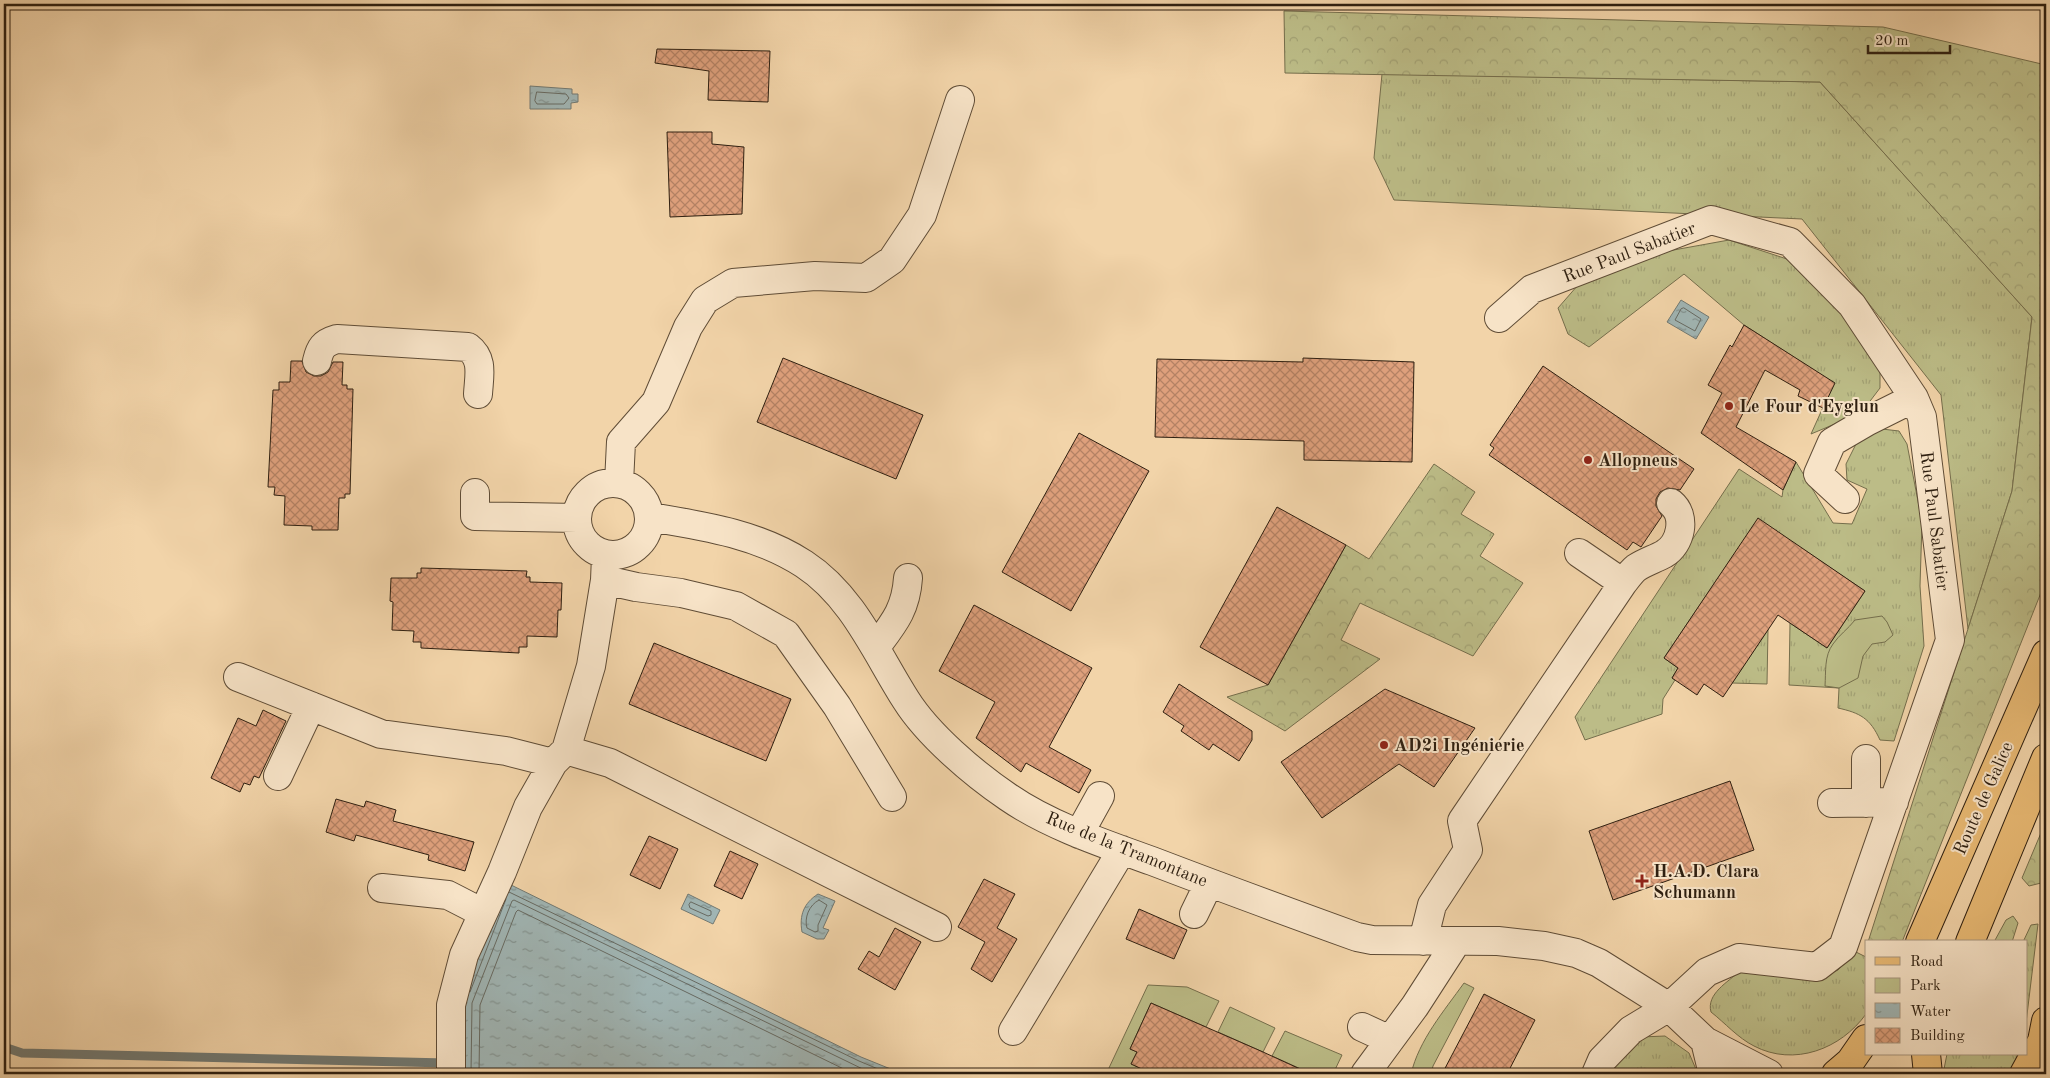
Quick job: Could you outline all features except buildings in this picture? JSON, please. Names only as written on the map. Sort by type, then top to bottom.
[{"type":"main road","name":"Route de Galice","points":[[1921,940],[2046,654]]},
{"type":"main road","points":[[1971,940],[2046,758]]},
{"type":"main road","points":[[2024,1074],[2042,1041],[2046,1021]]},
{"type":"main road","points":[[1836,1074],[1850,1062],[1865,1040]]},
{"type":"main road","points":[[1926,1056],[1928,1074]]},
{"type":"street","points":[[619,483],[621,442],[656,402],[688,327],[705,300],[732,283],[815,276],[866,278],[892,260],[922,215],[960,100]]},
{"type":"street","name":"Rue Paul Sabatier","points":[[1499,318],[1532,289],[1711,220],[1790,242],[1852,305],[1914,398],[1922,417],[1950,640],[1843,947],[1817,967],[1740,958],[1707,972],[1669,1007],[1631,1030],[1602,1060],[1596,1074]]},
{"type":"street","points":[[316,361],[320,349],[327,342],[337,339],[468,347],[476,353],[480,364],[478,394]]},
{"type":"street","points":[[1845,499],[1818,474],[1832,442],[1914,398]]},
{"type":"street","points":[[451,1074],[452,1009],[464,955],[528,807],[559,756],[591,666],[605,568],[622,555],[634,550],[646,538],[650,526],[647,503],[635,490],[619,483],[604,484],[589,491],[580,505],[576,518],[580,534],[605,568],[636,587],[681,592],[736,606],[786,634],[837,706],[892,797]]},
{"type":"street","points":[[475,493],[475,516],[576,518]]},
{"type":"street","points":[[1423,941],[1432,906],[1468,850],[1462,821],[1623,583],[1634,570],[1649,560],[1666,553],[1678,538],[1681,521],[1677,508],[1671,503]]},
{"type":"street","name":"Rue de la Tramontane","points":[[650,517],[699,525],[744,536],[775,548],[805,565],[829,584],[876,647],[906,701],[948,748],[1009,798],[1080,834],[1137,848],[1209,882],[1357,937],[1372,940],[1498,941],[1544,946],[1576,953],[1599,962],[1669,1007],[1705,1041],[1769,1074]]},
{"type":"street","points":[[1579,554],[1623,583]]},
{"type":"street","points":[[876,647],[894,623],[906,597],[908,578]]},
{"type":"street","points":[[238,677],[382,734],[610,763],[937,927]]},
{"type":"street","points":[[278,776],[310,706]]},
{"type":"street","points":[[1866,759],[1866,803]]},
{"type":"street","points":[[1080,834],[1100,796]]},
{"type":"street","points":[[1832,803],[1894,802]]},
{"type":"street","points":[[1012,1031],[1137,848]]},
{"type":"street","points":[[1194,914],[1209,882]]},
{"type":"street","points":[[382,888],[448,895],[483,913]]},
{"type":"street","points":[[1365,1074],[1457,941]]},
{"type":"street","points":[[1362,1027],[1390,1040]]},
{"type":"street","points":[[1705,1041],[1713,1074]]},
{"type":"green space","points":[[1284,11],[1883,27],[2046,65],[2046,580],[1903,940],[1869,940],[2012,491],[2032,317],[1820,82],[1285,73]]},
{"type":"green space","points":[[1382,74],[1820,82],[2032,317],[2012,491],[1968,629],[1941,395],[1802,219],[1394,200],[1374,158]]},
{"type":"green space","points":[[1729,240],[1793,261],[1849,318],[1880,365],[1880,388],[1861,413],[1811,434],[1834,383],[1744,325],[1684,274],[1589,347],[1568,334],[1558,308],[1578,285],[1657,253]]},
{"type":"green space","points":[[1882,429],[1899,431],[1907,444],[1922,522],[1920,586],[1924,646],[1894,741],[1880,740],[1872,726],[1864,718],[1838,708],[1839,688],[1789,685],[1790,623],[1827,648],[1865,591],[1758,519],[1664,658],[1678,668],[1672,678],[1675,680],[1663,699],[1662,714],[1585,740],[1575,717],[1739,469],[1782,497],[1783,490],[1796,462],[1833,523],[1852,524],[1867,489],[1847,480],[1846,464],[1856,444]]},
{"type":"green space","points":[[1434,464],[1475,492],[1461,514],[1494,534],[1480,556],[1523,583],[1473,656],[1360,603],[1341,640],[1380,659],[1285,731],[1227,697],[1268,685],[1346,545],[1369,559]]},
{"type":"green space","points":[[1882,616],[1893,635],[1885,642],[1872,644],[1863,656],[1858,678],[1839,688],[1825,686],[1827,659],[1835,641],[1855,620]]},
{"type":"green space","points":[[1768,629],[1767,684],[1732,683]]},
{"type":"green space","points":[[2046,821],[2046,879],[2041,883],[2029,886],[2022,878]]},
{"type":"green space","points":[[2013,916],[2018,923],[2013,940],[1995,940],[2006,920]]},
{"type":"green space","points":[[2038,924],[2028,1006],[2028,940],[2024,940],[2031,925]]},
{"type":"green space","points":[[1856,952],[1865,956],[1865,1015],[1844,1037],[1816,1051],[1785,1055],[1769,1052],[1743,1039],[1711,1012],[1710,1006],[1715,994],[1740,971],[1815,980],[1838,970]]},
{"type":"green space","points":[[1464,983],[1474,988],[1433,1066],[1431,1074],[1411,1074],[1426,1038]]},
{"type":"green space","points":[[1148,985],[1187,987],[1219,1001],[1206,1027],[1151,1003],[1130,1049],[1137,1052],[1131,1064],[1153,1074],[1117,1074],[1108,1070]]},
{"type":"green space","points":[[1230,1007],[1275,1028],[1263,1052],[1218,1032]]},
{"type":"green space","points":[[1285,1031],[1342,1055],[1333,1074],[1312,1074],[1272,1056]]},
{"type":"green space","points":[[1665,1036],[1689,1053],[1698,1074],[1609,1074],[1641,1037]]},
{"type":"green space","points":[[1947,1056],[2022,1056],[2011,1074],[1943,1074]]},
{"type":"water","points":[[530,86],[572,89],[572,94],[578,94],[578,102],[571,103],[571,109],[530,109]]},
{"type":"water","points":[[1681,300],[1709,317],[1696,339],[1667,322]]},
{"type":"water","points":[[507,883],[861,1057],[903,1074],[460,1074],[461,1001]]},
{"type":"water","points":[[688,894],[720,910],[713,924],[681,909]]},
{"type":"water","points":[[818,894],[835,901],[823,928],[829,930],[824,939],[817,939],[802,932],[801,920],[806,905]]},
{"type":"waterway","points":[[4,1047],[22,1053],[447,1063]]},
{"type":"place","name":"Le Four d'Eyglun","points":[[1729,406]]},
{"type":"place","name":"Allopneus","points":[[1588,460]]},
{"type":"place","name":"AD2i Ingénierie","points":[[1384,745]]},
{"type":"place","name":"H.A.D. Clara Schumann","points":[[1642,881]]}]
